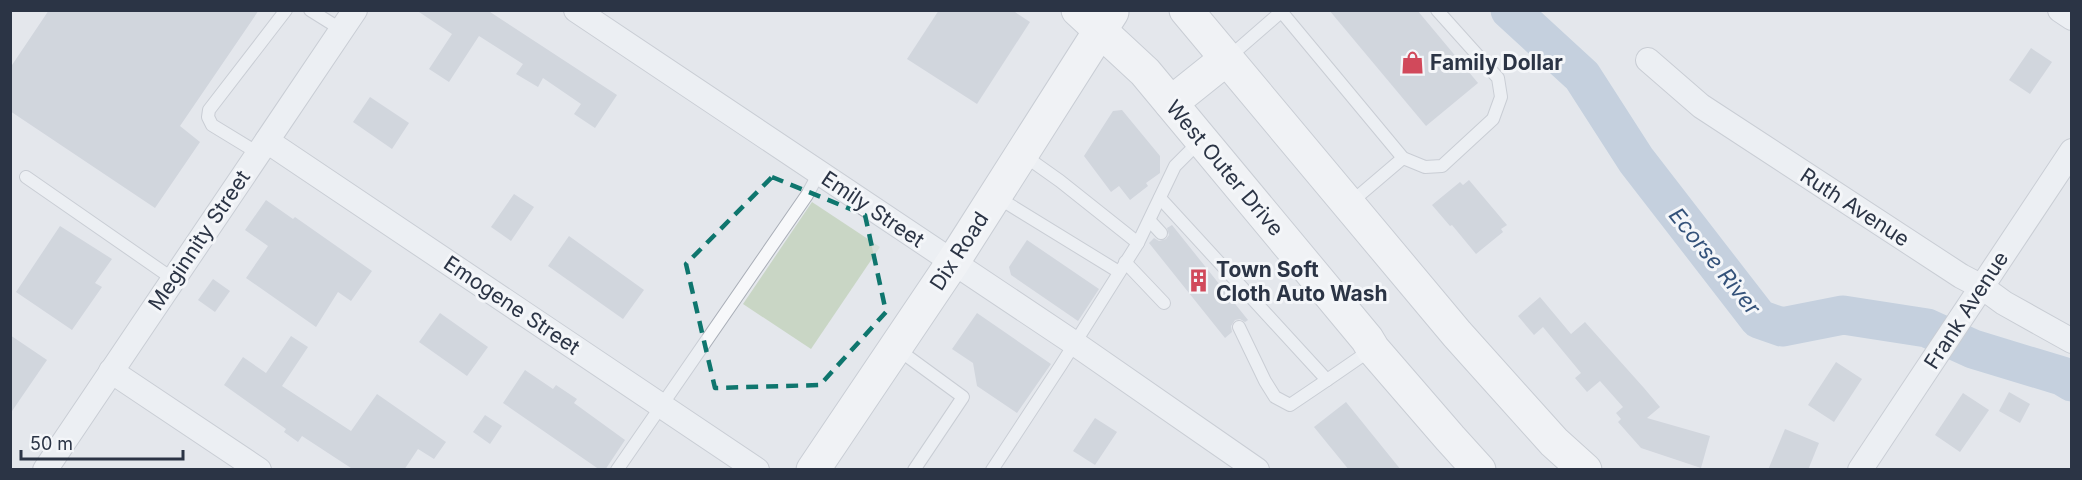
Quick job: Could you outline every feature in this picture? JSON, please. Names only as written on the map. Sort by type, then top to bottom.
[{"type":"main road","points":[[1186,10],[1457,334],[1578,467]]},
{"type":"main road","name":"West Outer Drive","points":[[1097,17],[1202,139],[1373,349],[1479,470]]},
{"type":"main road","name":"Dix Road","points":[[813,470],[953,262],[1021,154],[1097,17]]},
{"type":"main road","points":[[1171,103],[1226,59]]},
{"type":"street","name":"Emily Street","points":[[576,10],[1074,343],[1257,470]]},
{"type":"street","points":[[2060,10],[2072,18]]},
{"type":"street","name":"Meginnity Street","points":[[45,470],[348,20]]},
{"type":"street","name":"Ruth Avenue","points":[[1648,60],[1701,106],[1961,276],[2072,341]]},
{"type":"street","name":"Emogene Street","points":[[262,147],[661,405],[757,470]]},
{"type":"street","name":"Frank Avenue","points":[[1860,470],[2072,151]]},
{"type":"street","points":[[111,371],[259,470]]},
{"type":"lane","points":[[262,147],[212,125],[209,121],[209,110],[286,10]]},
{"type":"lane","points":[[310,10],[348,20]]},
{"type":"lane","points":[[1226,59],[1281,11],[1403,158],[1425,167],[1442,166],[1493,119],[1501,97],[1498,78],[1437,10]]},
{"type":"lane","points":[[992,470],[1138,243],[1175,166],[1202,139]]},
{"type":"lane","points":[[1021,154],[1138,243]]},
{"type":"lane","points":[[1348,205],[1403,158]]},
{"type":"lane","points":[[617,470],[807,195],[819,173]]},
{"type":"lane","points":[[26,177],[173,279]]},
{"type":"lane","points":[[994,196],[1122,267],[1164,303]]},
{"type":"lane","points":[[1160,198],[1327,380]]},
{"type":"lane","points":[[1150,221],[1161,233]]},
{"type":"lane","points":[[1239,327],[1275,397],[1290,405],[1373,349]]},
{"type":"lane","points":[[895,347],[963,397],[914,470]]},
{"type":"highlighted area","points":[[772,177],[865,215],[886,312],[820,385],[715,388],[686,264]]},
{"type":"green space","points":[[812,202],[880,247],[811,349],[743,304]]},
{"type":"building","points":[[49,10],[259,10],[180,126],[200,142],[155,208],[10,111],[10,68]]},
{"type":"building","points":[[416,10],[487,10],[617,95],[595,128],[574,114],[581,104],[543,78],[538,87],[516,74],[523,64],[479,36],[449,82],[429,69],[452,34]]},
{"type":"building","points":[[939,10],[1012,10],[1030,22],[977,104],[907,59]]},
{"type":"building","points":[[1329,10],[1417,10],[1478,83],[1426,126]]},
{"type":"building","points":[[2031,48],[2052,62],[2030,94],[2009,80]]},
{"type":"building","points":[[370,97],[409,123],[392,149],[353,122]]},
{"type":"building","points":[[1122,110],[1160,156],[1160,173],[1146,183],[1148,186],[1130,200],[1119,186],[1111,192],[1084,156],[1113,111]]},
{"type":"building","points":[[1469,180],[1507,225],[1501,229],[1503,232],[1476,254],[1432,205],[1460,182],[1463,185]]},
{"type":"building","points":[[514,194],[534,207],[511,241],[491,227]]},
{"type":"building","points":[[266,200],[293,219],[295,217],[372,271],[351,301],[338,292],[316,327],[246,278],[268,246],[245,230]]},
{"type":"building","name":"Town Soft Cloth Auto Wash","points":[[1172,225],[1248,320],[1245,322],[1240,319],[1235,320],[1231,326],[1232,332],[1225,338],[1149,243],[1154,238],[1159,241],[1166,239],[1169,235],[1167,228]]},
{"type":"building","points":[[60,226],[112,259],[95,283],[102,287],[72,330],[16,292]]},
{"type":"building","points":[[569,236],[644,290],[623,319],[548,266]]},
{"type":"building","points":[[1027,240],[1099,289],[1078,321],[1011,275],[1009,267]]},
{"type":"building","points":[[213,279],[230,291],[215,312],[198,300]]},
{"type":"building","points":[[1540,297],[1571,334],[1585,322],[1644,388],[1660,407],[1647,418],[1710,436],[1701,468],[1641,448],[1618,422],[1621,419],[1616,413],[1623,407],[1600,381],[1587,392],[1575,378],[1581,373],[1543,327],[1534,335],[1518,316]]},
{"type":"building","points":[[440,313],[488,347],[467,376],[419,342]]},
{"type":"building","points":[[977,313],[1051,364],[1017,413],[977,386],[973,363],[952,349]]},
{"type":"building","points":[[10,335],[47,360],[10,414]]},
{"type":"building","points":[[291,336],[308,347],[282,386],[351,431],[377,394],[446,442],[434,459],[418,449],[404,470],[354,470],[302,436],[298,442],[284,432],[286,429],[224,385],[243,357],[266,373]]},
{"type":"building","points":[[1836,362],[1862,379],[1834,422],[1808,405]]},
{"type":"building","points":[[525,370],[553,389],[556,385],[577,399],[574,403],[625,440],[605,470],[600,470],[503,403]]},
{"type":"building","points":[[2009,392],[2030,404],[2020,423],[1999,411]]},
{"type":"building","points":[[1963,393],[1989,410],[1960,452],[1935,435]]},
{"type":"building","points":[[1346,402],[1401,470],[1349,470],[1314,427]]},
{"type":"building","points":[[485,415],[502,426],[490,444],[473,432]]},
{"type":"building","points":[[1095,418],[1117,432],[1095,465],[1073,451]]},
{"type":"building","points":[[1785,429],[1819,443],[1808,470],[1768,470]]},
{"type":"waterway","name":"Ecorse River","points":[[1510,10],[1582,76],[1636,160],[1759,319],[1782,327],[1843,315],[1927,328],[1973,349],[2062,376],[2072,382]]},
{"type":"place","name":"Family Dollar","points":[[1412,62]]},
{"type":"place","name":"Town Soft Cloth Auto Wash","points":[[1198,281]]}]
